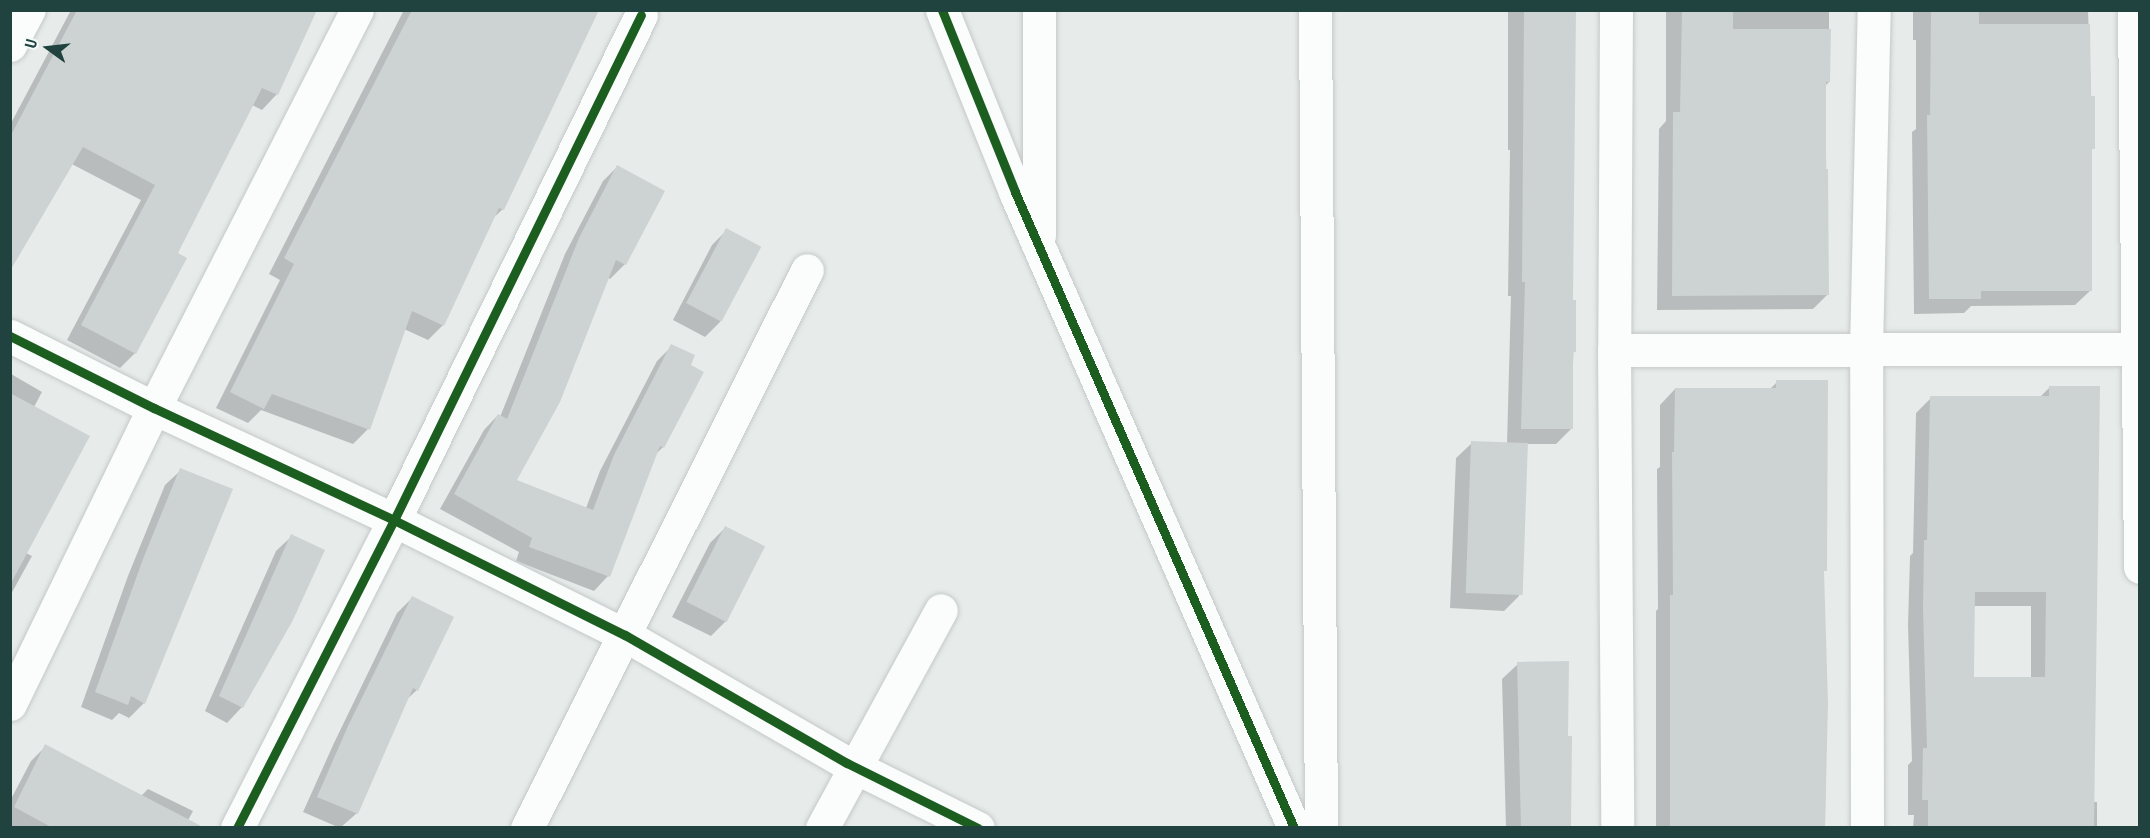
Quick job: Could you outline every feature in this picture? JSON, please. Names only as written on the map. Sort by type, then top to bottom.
[{"type":"street","points":[[10,45],[29,10]]},
{"type":"street","points":[[10,704],[154,408],[357,10]]},
{"type":"street","points":[[942,10],[1039,246],[1294,828]]},
{"type":"street","points":[[1039,10],[1039,246]]},
{"type":"street","points":[[1314,10],[1321,828]]},
{"type":"street","points":[[1616,10],[1614,350],[1617,828]]},
{"type":"street","points":[[1867,828],[1866,350],[1874,10]]},
{"type":"street","points":[[2134,10],[2139,567]]},
{"type":"street","points":[[237,828],[394,520],[641,15]]},
{"type":"street","points":[[527,828],[807,270]]},
{"type":"street","points":[[10,336],[154,408],[394,520],[625,635],[855,767],[978,828]]},
{"type":"street","points":[[1614,350],[2138,349]]},
{"type":"street","points":[[822,828],[941,610]]},
{"type":"building","points":[[77,10],[317,10],[278,95],[262,88],[178,253],[187,258],[136,354],[81,325],[155,185],[83,147],[10,271],[10,137]]},
{"type":"building","points":[[412,10],[599,10],[504,210],[499,208],[444,326],[412,311],[370,430],[272,394],[264,409],[230,392],[294,264],[284,258]]},
{"type":"building","points":[[1682,10],[1733,10],[1733,29],[1831,29],[1830,82],[1826,82],[1829,295],[1672,296],[1673,112],[1680,112]]},
{"type":"building","points":[[1931,10],[1979,10],[1979,24],[2090,24],[2091,96],[2095,96],[2095,149],[2092,149],[2092,291],[1981,291],[1981,299],[1929,299],[1927,115],[1930,115]]},
{"type":"building","points":[[1524,12],[1576,12],[1573,300],[1576,300],[1576,352],[1573,352],[1573,429],[1521,429],[1525,282],[1522,282]]},
{"type":"building","points":[[617,165],[665,191],[626,265],[616,260],[560,402],[517,480],[593,510],[614,455],[671,344],[695,355],[691,365],[704,372],[664,448],[660,446],[610,577],[529,547],[532,538],[454,494],[498,414],[507,419],[579,238]]},
{"type":"building","points":[[726,228],[761,247],[721,322],[686,303]]},
{"type":"building","points":[[1776,380],[1828,380],[1827,571],[1824,571],[1828,703],[1825,828],[1670,828],[1670,595],[1673,595],[1672,452],[1674,452],[1675,388],[1776,388]]},
{"type":"building","points":[[2049,386],[2100,386],[2094,828],[1928,828],[1928,800],[1922,800],[1923,748],[1927,748],[1923,609],[1930,396],[2049,396]],"holes":[[[1975,592],[2046,592],[2045,677],[1974,677]]]},
{"type":"building","points":[[10,393],[90,436],[10,585]]},
{"type":"building","points":[[1471,441],[1528,443],[1523,595],[1466,593]]},
{"type":"building","points":[[180,468],[233,489],[145,704],[131,696],[128,705],[95,692],[143,559]]},
{"type":"building","points":[[725,526],[765,546],[727,622],[686,602]]},
{"type":"building","points":[[291,534],[325,550],[293,620],[243,708],[219,696]]},
{"type":"building","points":[[412,596],[454,617],[418,691],[413,688],[358,814],[317,797],[348,726]]},
{"type":"building","points":[[1569,661],[1568,736],[1572,736],[1571,828],[1521,828],[1517,662]]},
{"type":"building","points":[[45,744],[205,828],[53,828],[14,807]]},
{"type":"cycle path","points":[[942,10],[1015,192],[1294,828]]},
{"type":"cycle path","points":[[237,828],[394,520],[641,15]]},
{"type":"cycle path","points":[[10,336],[154,408],[394,520],[625,635],[847,763],[978,828]]}]
